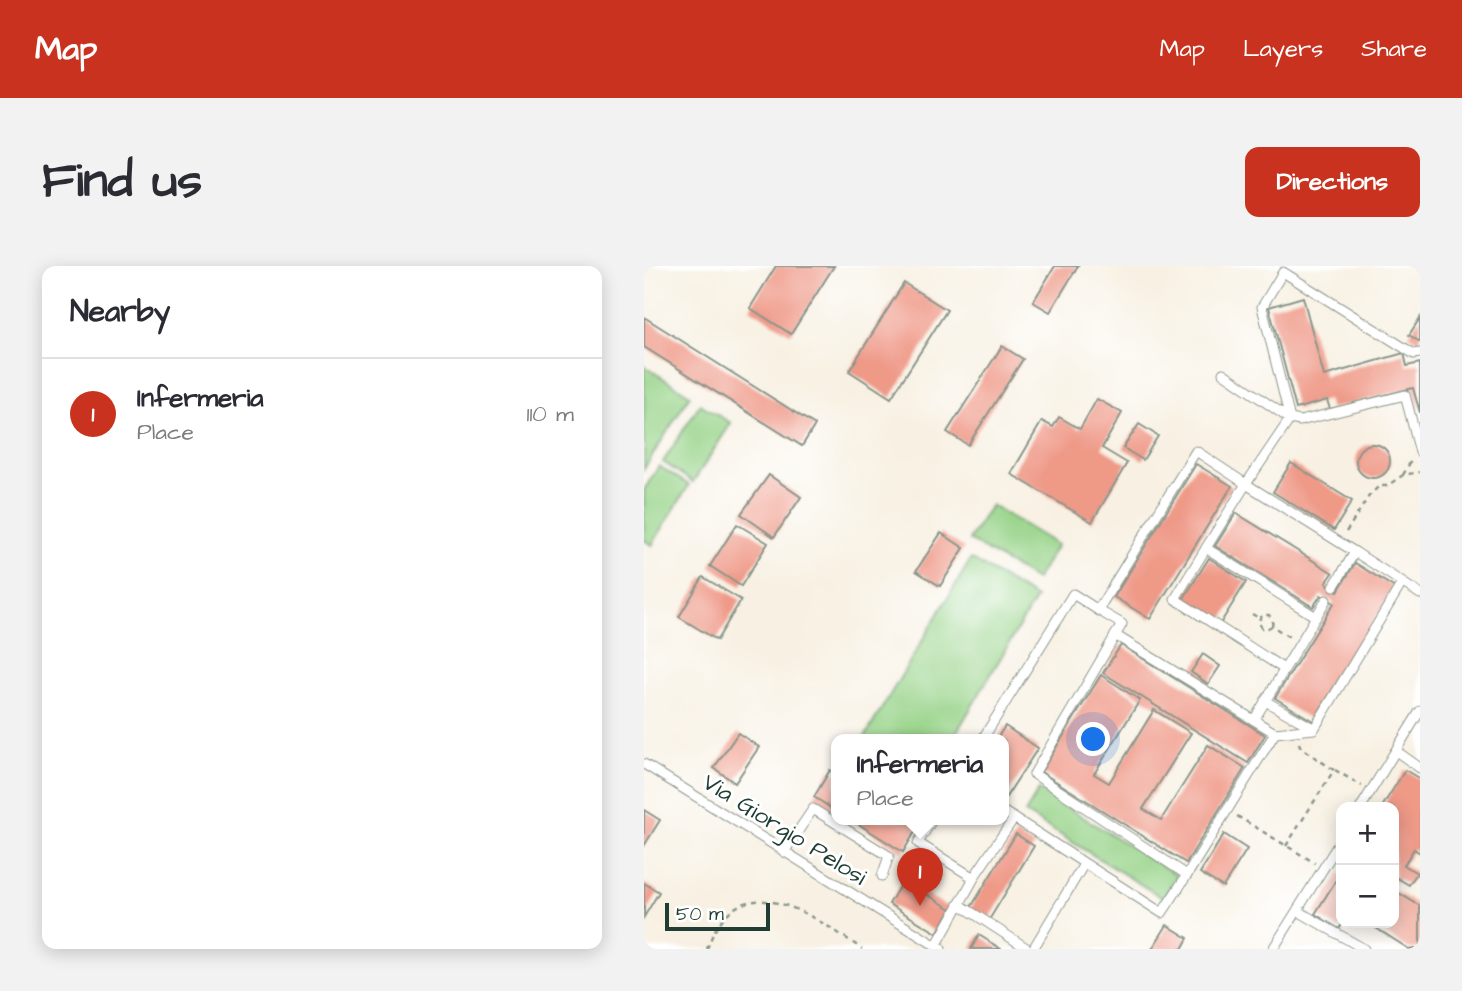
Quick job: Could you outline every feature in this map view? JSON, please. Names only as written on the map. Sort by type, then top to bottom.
[{"type":"lane","points":[[1284,669],[1175,600],[1246,484],[1290,419],[1262,307],[1283,272],[1414,354],[1420,353]]},
{"type":"lane","points":[[1223,373],[1290,419],[1300,421],[1405,395],[1419,450]]},
{"type":"lane","points":[[1098,610],[1196,451],[1420,594]]},
{"type":"lane","points":[[1206,548],[1315,617]]},
{"type":"lane","points":[[1334,586],[1355,552]]},
{"type":"lane","points":[[1314,729],[1402,583]]},
{"type":"lane","points":[[986,734],[1073,594],[1122,624],[1034,774],[1187,875]]},
{"type":"lane","points":[[1254,720],[1326,600]]},
{"type":"lane","points":[[1115,635],[1275,733],[1314,729]]},
{"type":"lane","points":[[1265,701],[1314,729]]},
{"type":"lane","points":[[1364,802],[1420,712]]},
{"type":"lane","points":[[1009,815],[1162,913],[1275,733]]},
{"type":"lane","points":[[1396,751],[1420,768]]},
{"type":"lane","name":"Via Giorgio Pelosi","points":[[644,764],[939,948]]},
{"type":"lane","points":[[784,852],[813,809],[831,820]]},
{"type":"lane","points":[[939,948],[972,880],[1014,818]]},
{"type":"lane","points":[[839,825],[889,856],[882,876]]},
{"type":"lane","points":[[929,825],[918,843],[974,878],[972,880]]},
{"type":"lane","points":[[1273,949],[1336,849]]},
{"type":"lane","points":[[959,904],[1030,949],[1084,864]]},
{"type":"lane","points":[[1298,911],[1364,949]]},
{"type":"path","points":[[1339,542],[1369,496],[1379,486],[1387,486],[1403,475],[1419,450]]},
{"type":"path","points":[[1403,475],[1420,472]]},
{"type":"path","points":[[1269,615],[1272,610]]},
{"type":"path","points":[[1252,614],[1259,618]]},
{"type":"path","points":[[1259,618],[1269,615]]},
{"type":"path","points":[[1269,615],[1273,621],[1272,626]]},
{"type":"path","points":[[1259,618],[1258,622],[1262,628]]},
{"type":"path","points":[[1262,628],[1272,626]]},
{"type":"path","points":[[1272,626],[1300,643]]},
{"type":"path","points":[[1258,633],[1262,628]]},
{"type":"path","points":[[1293,731],[1301,748],[1371,791]]},
{"type":"path","points":[[1286,846],[1334,770]]},
{"type":"path","points":[[1227,810],[1324,869]]},
{"type":"path","points":[[707,949],[718,921],[724,914],[740,905],[767,902],[799,909],[862,949]]},
{"type":"green space","points":[[644,366],[690,395],[644,469]]},
{"type":"green space","points":[[700,404],[731,423],[693,482],[663,462]]},
{"type":"green space","points":[[659,466],[689,485],[652,545],[644,540],[644,490]]},
{"type":"green space","points":[[991,505],[1057,545],[1036,580],[969,540]]},
{"type":"green space","points":[[971,559],[1036,598],[956,734],[867,734]]},
{"type":"green space","points":[[1039,790],[1177,875],[1163,898],[1025,813]]},
{"type":"building","points":[[776,266],[834,266],[791,334],[750,308]]},
{"type":"building","points":[[1055,266],[1078,266],[1050,312],[1033,302]]},
{"type":"building","points":[[904,283],[947,310],[891,398],[849,371]]},
{"type":"building","points":[[1303,297],[1324,376],[1404,353],[1407,366],[1420,363],[1420,413],[1413,388],[1330,409],[1327,400],[1296,409],[1269,307]]},
{"type":"building","points":[[644,317],[815,425],[802,446],[644,347]]},
{"type":"building","points":[[1420,318],[1420,342],[1409,335]]},
{"type":"building","points":[[1002,346],[1023,359],[968,445],[947,432]]},
{"type":"building","points":[[1097,399],[1122,413],[1102,448],[1127,463],[1092,522],[1011,474],[1042,421],[1053,427],[1059,417],[1080,429]]},
{"type":"building","points":[[1139,424],[1158,436],[1143,460],[1123,448]]},
{"type":"building","points":[[1373,444],[1385,449],[1390,461],[1385,473],[1373,478],[1361,473],[1356,461],[1361,449]]},
{"type":"building","points":[[1291,463],[1352,501],[1334,530],[1273,492]]},
{"type":"building","points":[[1196,464],[1232,486],[1150,619],[1114,597]]},
{"type":"building","points":[[769,475],[801,497],[774,537],[741,514]]},
{"type":"building","points":[[1236,513],[1333,573],[1326,583],[1338,591],[1355,563],[1395,588],[1313,721],[1275,698],[1334,603],[1321,595],[1313,607],[1215,546]]},
{"type":"building","points":[[737,524],[768,543],[741,586],[710,566]]},
{"type":"building","points":[[941,533],[964,548],[940,586],[916,571]]},
{"type":"building","points":[[1209,558],[1246,582],[1220,624],[1182,601]]},
{"type":"building","points":[[703,577],[741,600],[717,640],[679,617]]},
{"type":"building","points":[[1121,645],[1265,735],[1248,763],[1103,673]]},
{"type":"building","points":[[1203,654],[1220,666],[1208,684],[1191,672]]},
{"type":"building","points":[[1101,675],[1140,700],[1094,774],[1109,783],[1154,710],[1191,733],[1143,809],[1161,820],[1208,745],[1245,768],[1186,863],[1041,772]]},
{"type":"building","points":[[1005,726],[1038,748],[1009,792],[1009,734],[1000,734]]},
{"type":"building","points":[[738,733],[759,747],[735,783],[714,768]]},
{"type":"building","points":[[830,770],[831,808],[814,797]]},
{"type":"building","points":[[1405,770],[1420,779],[1420,853],[1414,849],[1404,865],[1417,873],[1409,885],[1399,879],[1399,802],[1385,802]]},
{"type":"building","points":[[644,810],[660,820],[644,846]]},
{"type":"building","points":[[860,825],[919,825],[903,852]]},
{"type":"building","points":[[1016,834],[1034,846],[989,920],[970,909]]},
{"type":"building","points":[[1224,834],[1247,849],[1223,887],[1200,873]]},
{"type":"building","points":[[903,880],[951,909],[937,933],[889,904]]},
{"type":"building","points":[[1336,880],[1336,927],[1315,914]]},
{"type":"building","points":[[644,883],[659,892],[644,917]]},
{"type":"building","points":[[1399,893],[1420,906],[1420,949],[1409,949],[1376,928],[1399,928]]},
{"type":"building","points":[[1167,925],[1188,938],[1182,949],[1152,949]]},
{"type":"building","points":[[979,935],[1001,949],[971,949]]},
{"type":"place","name":"Infermeria","points":[[920,906]]}]
